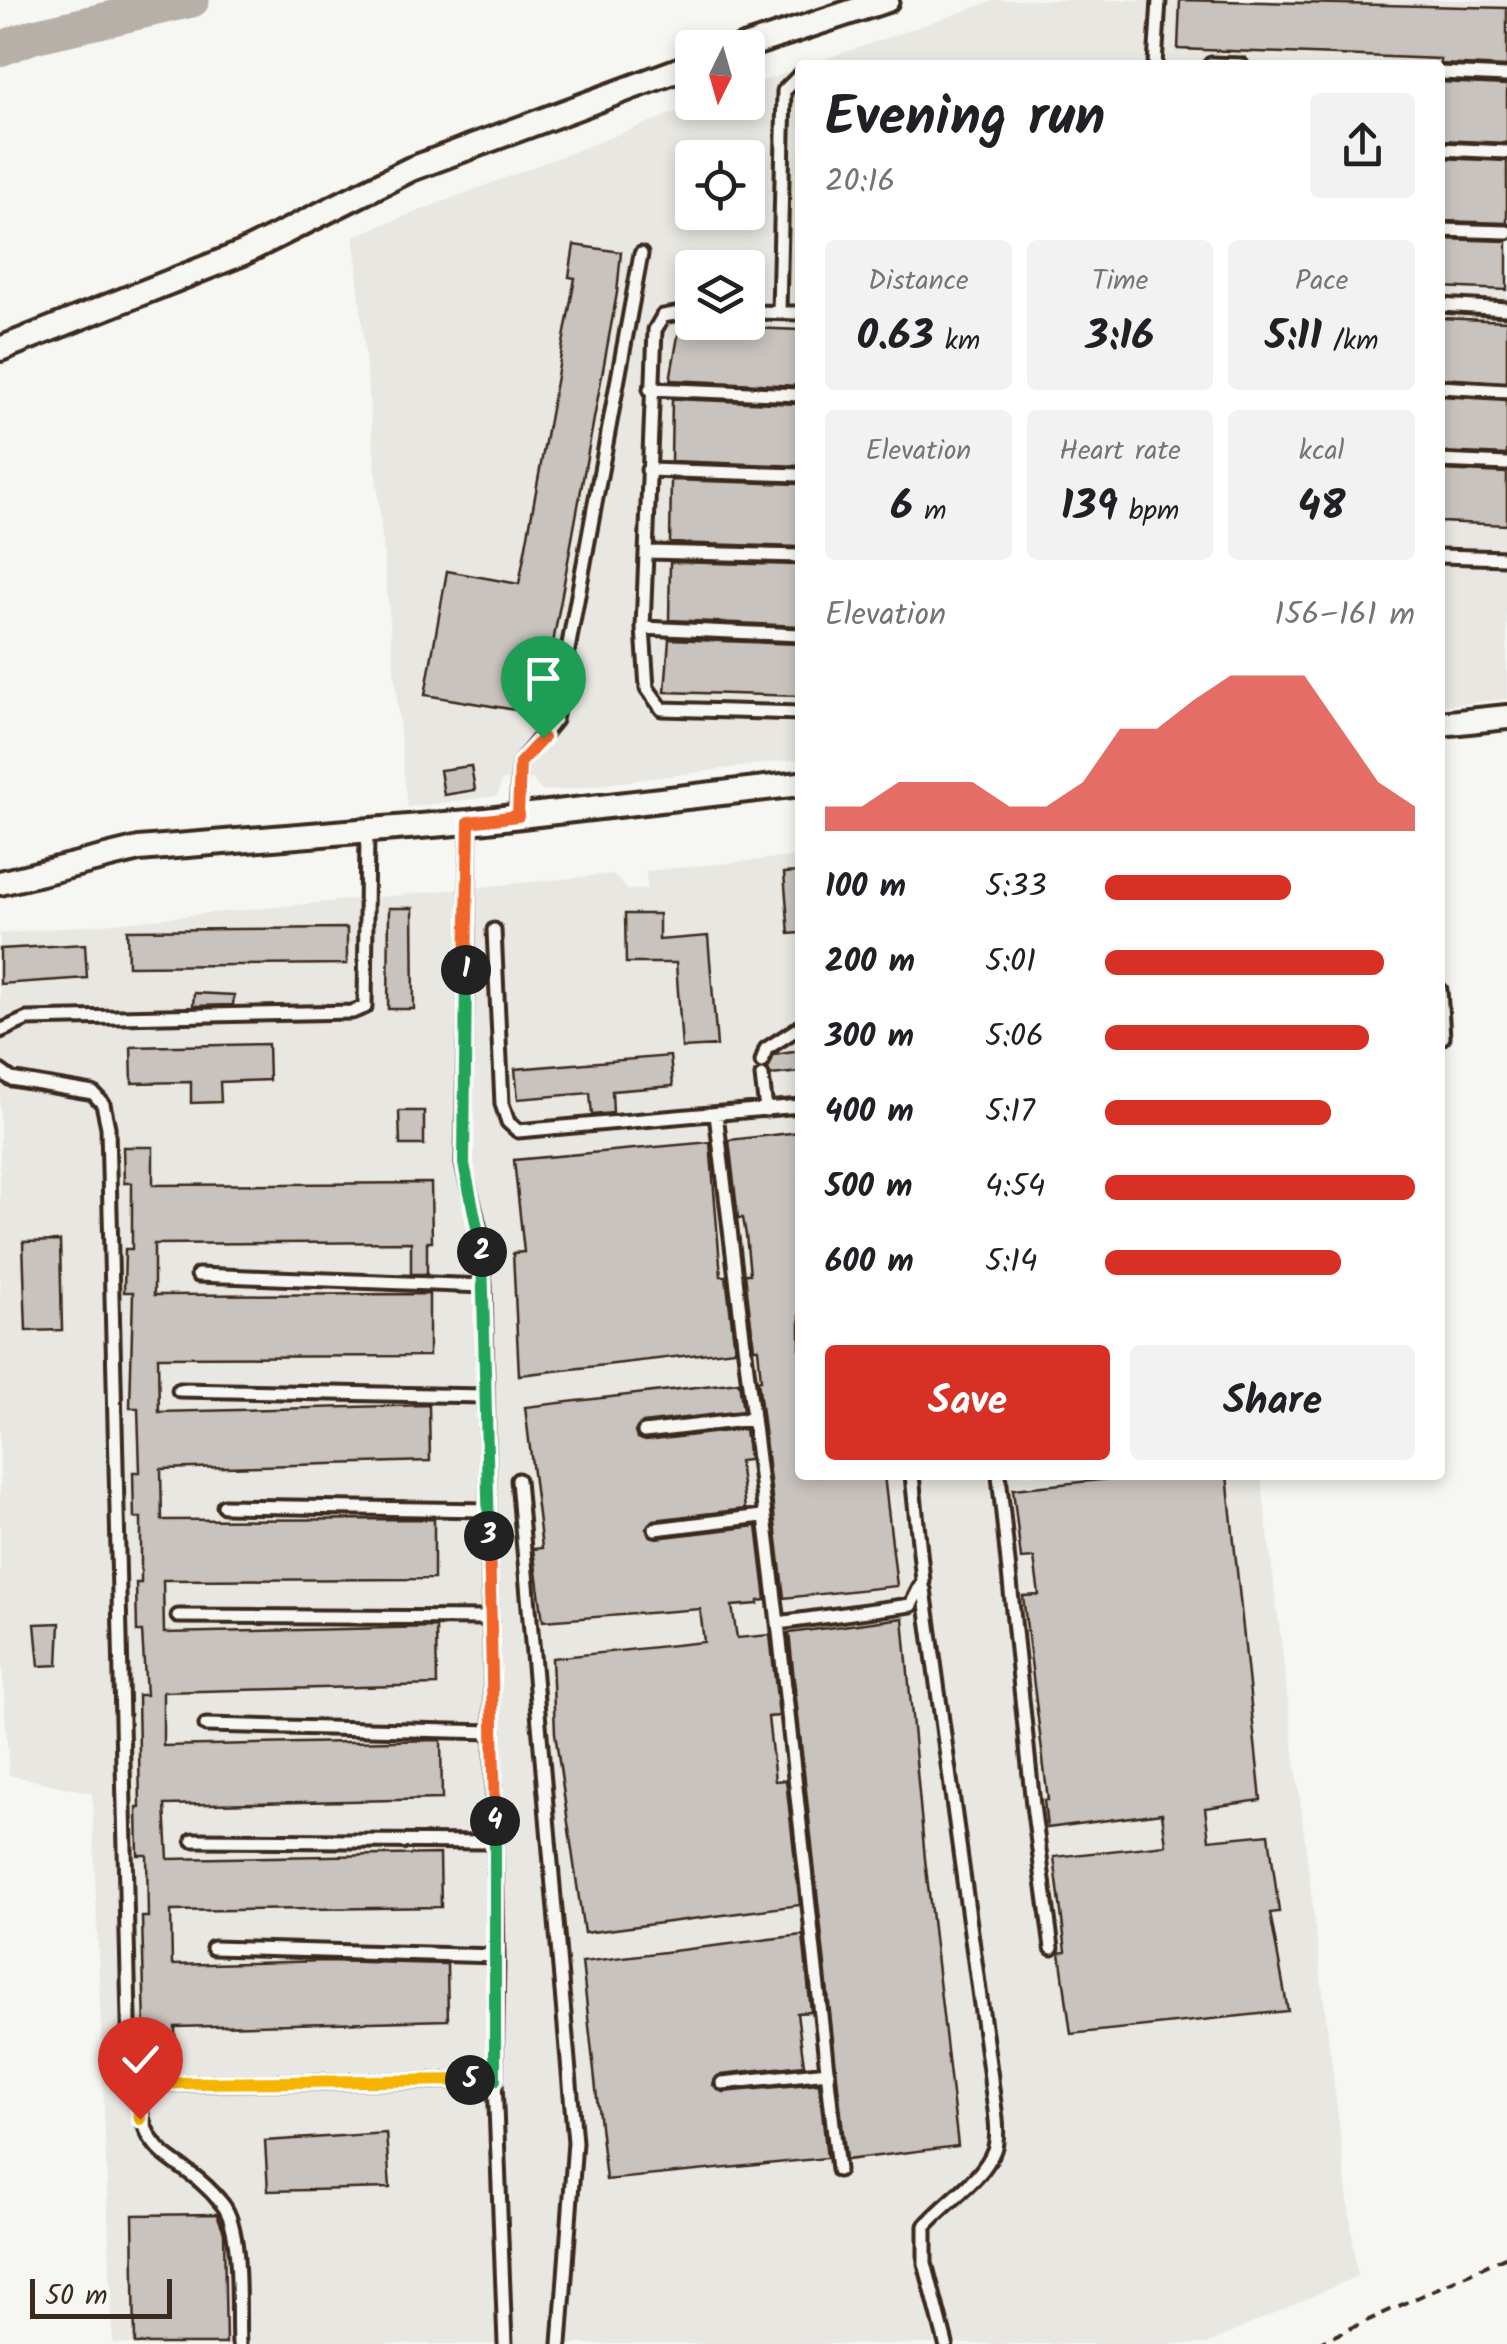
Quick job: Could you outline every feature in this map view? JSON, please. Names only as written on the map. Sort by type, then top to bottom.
[{"type":"street","points":[[765,40],[887,0]]},
{"type":"street","points":[[0,349],[243,253],[411,170],[675,71]]},
{"type":"street","points":[[1445,723],[1507,716]]},
{"type":"street","points":[[0,883],[139,849],[469,822],[795,785]]},
{"type":"lane","points":[[1154,60],[1159,0]]},
{"type":"lane","points":[[1445,73],[1507,76]]},
{"type":"lane","points":[[779,313],[784,92],[795,80]]},
{"type":"lane","points":[[1445,149],[1507,152]]},
{"type":"lane","points":[[1445,230],[1507,232]]},
{"type":"lane","points":[[518,816],[520,763],[555,720],[641,254]]},
{"type":"lane","points":[[1445,305],[1507,309]]},
{"type":"lane","points":[[765,313],[795,313]]},
{"type":"lane","points":[[675,314],[663,316],[655,330],[650,389],[649,552],[643,628],[647,688],[662,709],[795,714]]},
{"type":"lane","points":[[1445,387],[1507,390]]},
{"type":"lane","points":[[650,389],[795,395]]},
{"type":"lane","points":[[1445,461],[1507,464]]},
{"type":"lane","points":[[648,470],[795,475]]},
{"type":"lane","points":[[649,552],[795,556]]},
{"type":"lane","points":[[1445,556],[1507,558]]},
{"type":"lane","points":[[643,628],[795,634]]},
{"type":"lane","points":[[469,822],[464,1164],[480,1233],[484,1286],[483,1396],[498,1956],[495,2080],[506,2344]]},
{"type":"lane","points":[[0,1032],[27,1019],[352,1012],[365,1007],[368,831]]},
{"type":"lane","points":[[494,930],[502,1104],[508,1122],[518,1131],[795,1107]]},
{"type":"lane","points":[[762,1062],[766,1049],[795,1029]]},
{"type":"lane","points":[[0,1071],[11,1079],[93,1092],[103,1104],[108,1127],[130,2061],[140,2119],[150,2143],[225,2207],[234,2233],[238,2344]]},
{"type":"lane","points":[[762,1076],[766,1110]]},
{"type":"lane","points":[[716,1114],[778,1624],[838,2170]]},
{"type":"lane","points":[[198,1275],[484,1286]]},
{"type":"lane","points":[[179,1390],[483,1396]]},
{"type":"lane","points":[[644,1432],[752,1419]]},
{"type":"lane","points":[[518,1480],[575,2142],[560,2344]]},
{"type":"lane","points":[[913,1480],[991,2078],[996,2147],[978,2175],[946,2201],[924,2226],[925,2263],[946,2344]]},
{"type":"lane","points":[[1000,1480],[1052,1948]]},
{"type":"lane","points":[[224,1506],[488,1510]]},
{"type":"lane","points":[[655,1528],[762,1516]]},
{"type":"lane","points":[[778,1624],[911,1605],[923,1581]]},
{"type":"lane","points":[[178,1616],[490,1618]]},
{"type":"lane","points":[[206,1725],[493,1732]]},
{"type":"lane","points":[[193,1840],[495,1842]]},
{"type":"lane","points":[[213,1948],[498,1956]]},
{"type":"lane","points":[[722,2082],[828,2072]]},
{"type":"lane","points":[[136,2084],[495,2080]]},
{"type":"path","points":[[1316,2344],[1507,2256]]},
{"type":"shaded area","points":[[996,0],[1507,0],[1507,699],[1445,705],[1445,60],[822,60]]},
{"type":"shaded area","points":[[795,70],[795,760],[559,790],[541,791],[532,778],[502,780],[497,796],[407,807],[354,236],[675,113],[675,120],[765,120],[765,80]]},
{"type":"shaded area","points":[[795,856],[795,1480],[1262,1480],[1357,2276],[1207,2344],[113,2344],[92,1793],[9,1775],[0,1629],[0,934],[613,874],[628,890],[647,889],[646,871]]},
{"type":"building","points":[[1180,0],[1507,8],[1507,67],[1445,64],[1440,59],[1178,49]]},
{"type":"building","points":[[1445,82],[1507,85],[1507,143],[1445,140]]},
{"type":"building","points":[[1445,158],[1507,161],[1507,223],[1445,221]]},
{"type":"building","points":[[1445,239],[1507,241],[1507,290],[1445,287]]},
{"type":"building","points":[[574,245],[621,252],[617,293],[540,714],[425,695],[447,571],[519,584],[575,278],[569,277]]},
{"type":"building","points":[[1445,318],[1507,321],[1507,382],[1445,378]]},
{"type":"building","points":[[765,329],[795,330],[795,386],[670,380],[677,340],[765,340]]},
{"type":"building","points":[[1445,396],[1507,400],[1507,455],[1445,452]]},
{"type":"building","points":[[672,399],[795,404],[795,466],[671,461]]},
{"type":"building","points":[[1445,470],[1507,473],[1507,525],[1445,522]]},
{"type":"building","points":[[671,480],[795,484],[795,547],[670,543]]},
{"type":"building","points":[[670,562],[795,565],[795,626],[669,620]]},
{"type":"building","points":[[669,639],[795,644],[795,696],[665,692]]},
{"type":"building","points":[[471,766],[475,790],[444,795],[440,770]]},
{"type":"building","points":[[795,872],[795,933],[789,934],[784,873]]},
{"type":"building","points":[[389,908],[413,908],[414,1009],[388,1009]]},
{"type":"building","points":[[625,914],[659,914],[659,940],[708,936],[717,1046],[682,1048],[676,963],[626,963]]},
{"type":"building","points":[[347,928],[347,964],[128,966],[127,930]]},
{"type":"building","points":[[85,944],[87,978],[0,984],[0,949]]},
{"type":"building","points":[[194,993],[234,995],[233,1005],[193,1006]]},
{"type":"building","points":[[268,1044],[269,1080],[220,1082],[221,1102],[191,1103],[191,1082],[132,1083],[131,1047]]},
{"type":"building","points":[[795,1052],[795,1073],[771,1075],[768,1069],[774,1055]]},
{"type":"building","points":[[670,1056],[673,1086],[612,1091],[613,1113],[592,1115],[590,1093],[518,1099],[515,1069]]},
{"type":"building","points":[[399,1111],[424,1111],[424,1145],[400,1145]]},
{"type":"building","points":[[795,1133],[795,1480],[885,1480],[897,1586],[784,1598],[758,1380],[758,1348],[754,1348],[745,1274],[750,1274],[746,1235],[743,1218],[738,1218],[729,1140]]},
{"type":"building","points":[[710,1142],[721,1276],[726,1276],[735,1350],[519,1375],[513,1253],[524,1252],[514,1160]]},
{"type":"building","points":[[123,1147],[153,1147],[153,1185],[431,1183],[432,1242],[427,1242],[427,1274],[411,1274],[411,1242],[154,1244],[154,1295],[429,1294],[429,1356],[158,1357],[159,1412],[429,1405],[430,1461],[161,1469],[162,1520],[434,1519],[434,1579],[163,1580],[164,1633],[436,1627],[437,1685],[163,1692],[163,1746],[441,1740],[442,1799],[165,1805],[168,1859],[440,1854],[441,1907],[171,1911],[172,1965],[325,1961],[447,1964],[448,2020],[175,2027],[176,2066],[146,2066],[142,1917],[148,1917],[147,1855],[138,1855],[137,1808],[138,1695],[146,1695],[142,1632],[137,1632],[141,1518],[134,1518],[133,1472],[140,1472],[138,1408],[130,1408],[133,1292],[124,1292],[125,1249],[132,1249],[132,1183],[124,1183]]},
{"type":"building","points":[[60,1241],[62,1330],[26,1331],[23,1242]]},
{"type":"building","points":[[739,1382],[743,1411],[643,1423],[635,1432],[637,1438],[645,1441],[745,1429],[749,1460],[739,1461],[745,1509],[654,1520],[646,1529],[656,1538],[757,1526],[766,1600],[732,1606],[737,1638],[770,1635],[779,1716],[768,1717],[775,1781],[786,1780],[800,1905],[584,1933],[555,1733],[552,1658],[704,1642],[700,1609],[543,1621],[533,1549],[542,1548],[525,1407]]},
{"type":"building","points":[[1100,1480],[1228,1480],[1261,1800],[1205,1808],[1209,1840],[1269,1834],[1279,1912],[1270,1913],[1288,2011],[1071,2034],[1060,1953],[1066,1951],[1054,1857],[1166,1845],[1162,1813],[1047,1828],[1044,1800],[1048,1800],[1023,1596],[1039,1595],[1034,1558],[1021,1559],[1013,1489]]},
{"type":"building","points":[[903,1618],[925,1859],[958,2146],[846,2160],[789,1633]]},
{"type":"building","points":[[60,1623],[58,1665],[39,1666],[35,1624]]},
{"type":"building","points":[[803,1935],[811,2012],[797,2013],[804,2065],[721,2074],[713,2085],[723,2092],[819,2083],[827,2158],[606,2180],[582,1962]]},
{"type":"building","points":[[386,2133],[390,2188],[268,2191],[265,2141]]},
{"type":"building","points":[[217,2214],[224,2232],[226,2344],[135,2344],[133,2215]]},
{"type":"waterway","points":[[0,49],[34,36],[192,0]]},
{"type":"route","points":[[140,2119],[136,2084],[495,2080],[498,1956],[483,1396],[484,1286],[480,1233],[464,1164],[469,822],[518,816],[520,763],[543,738]]}]
